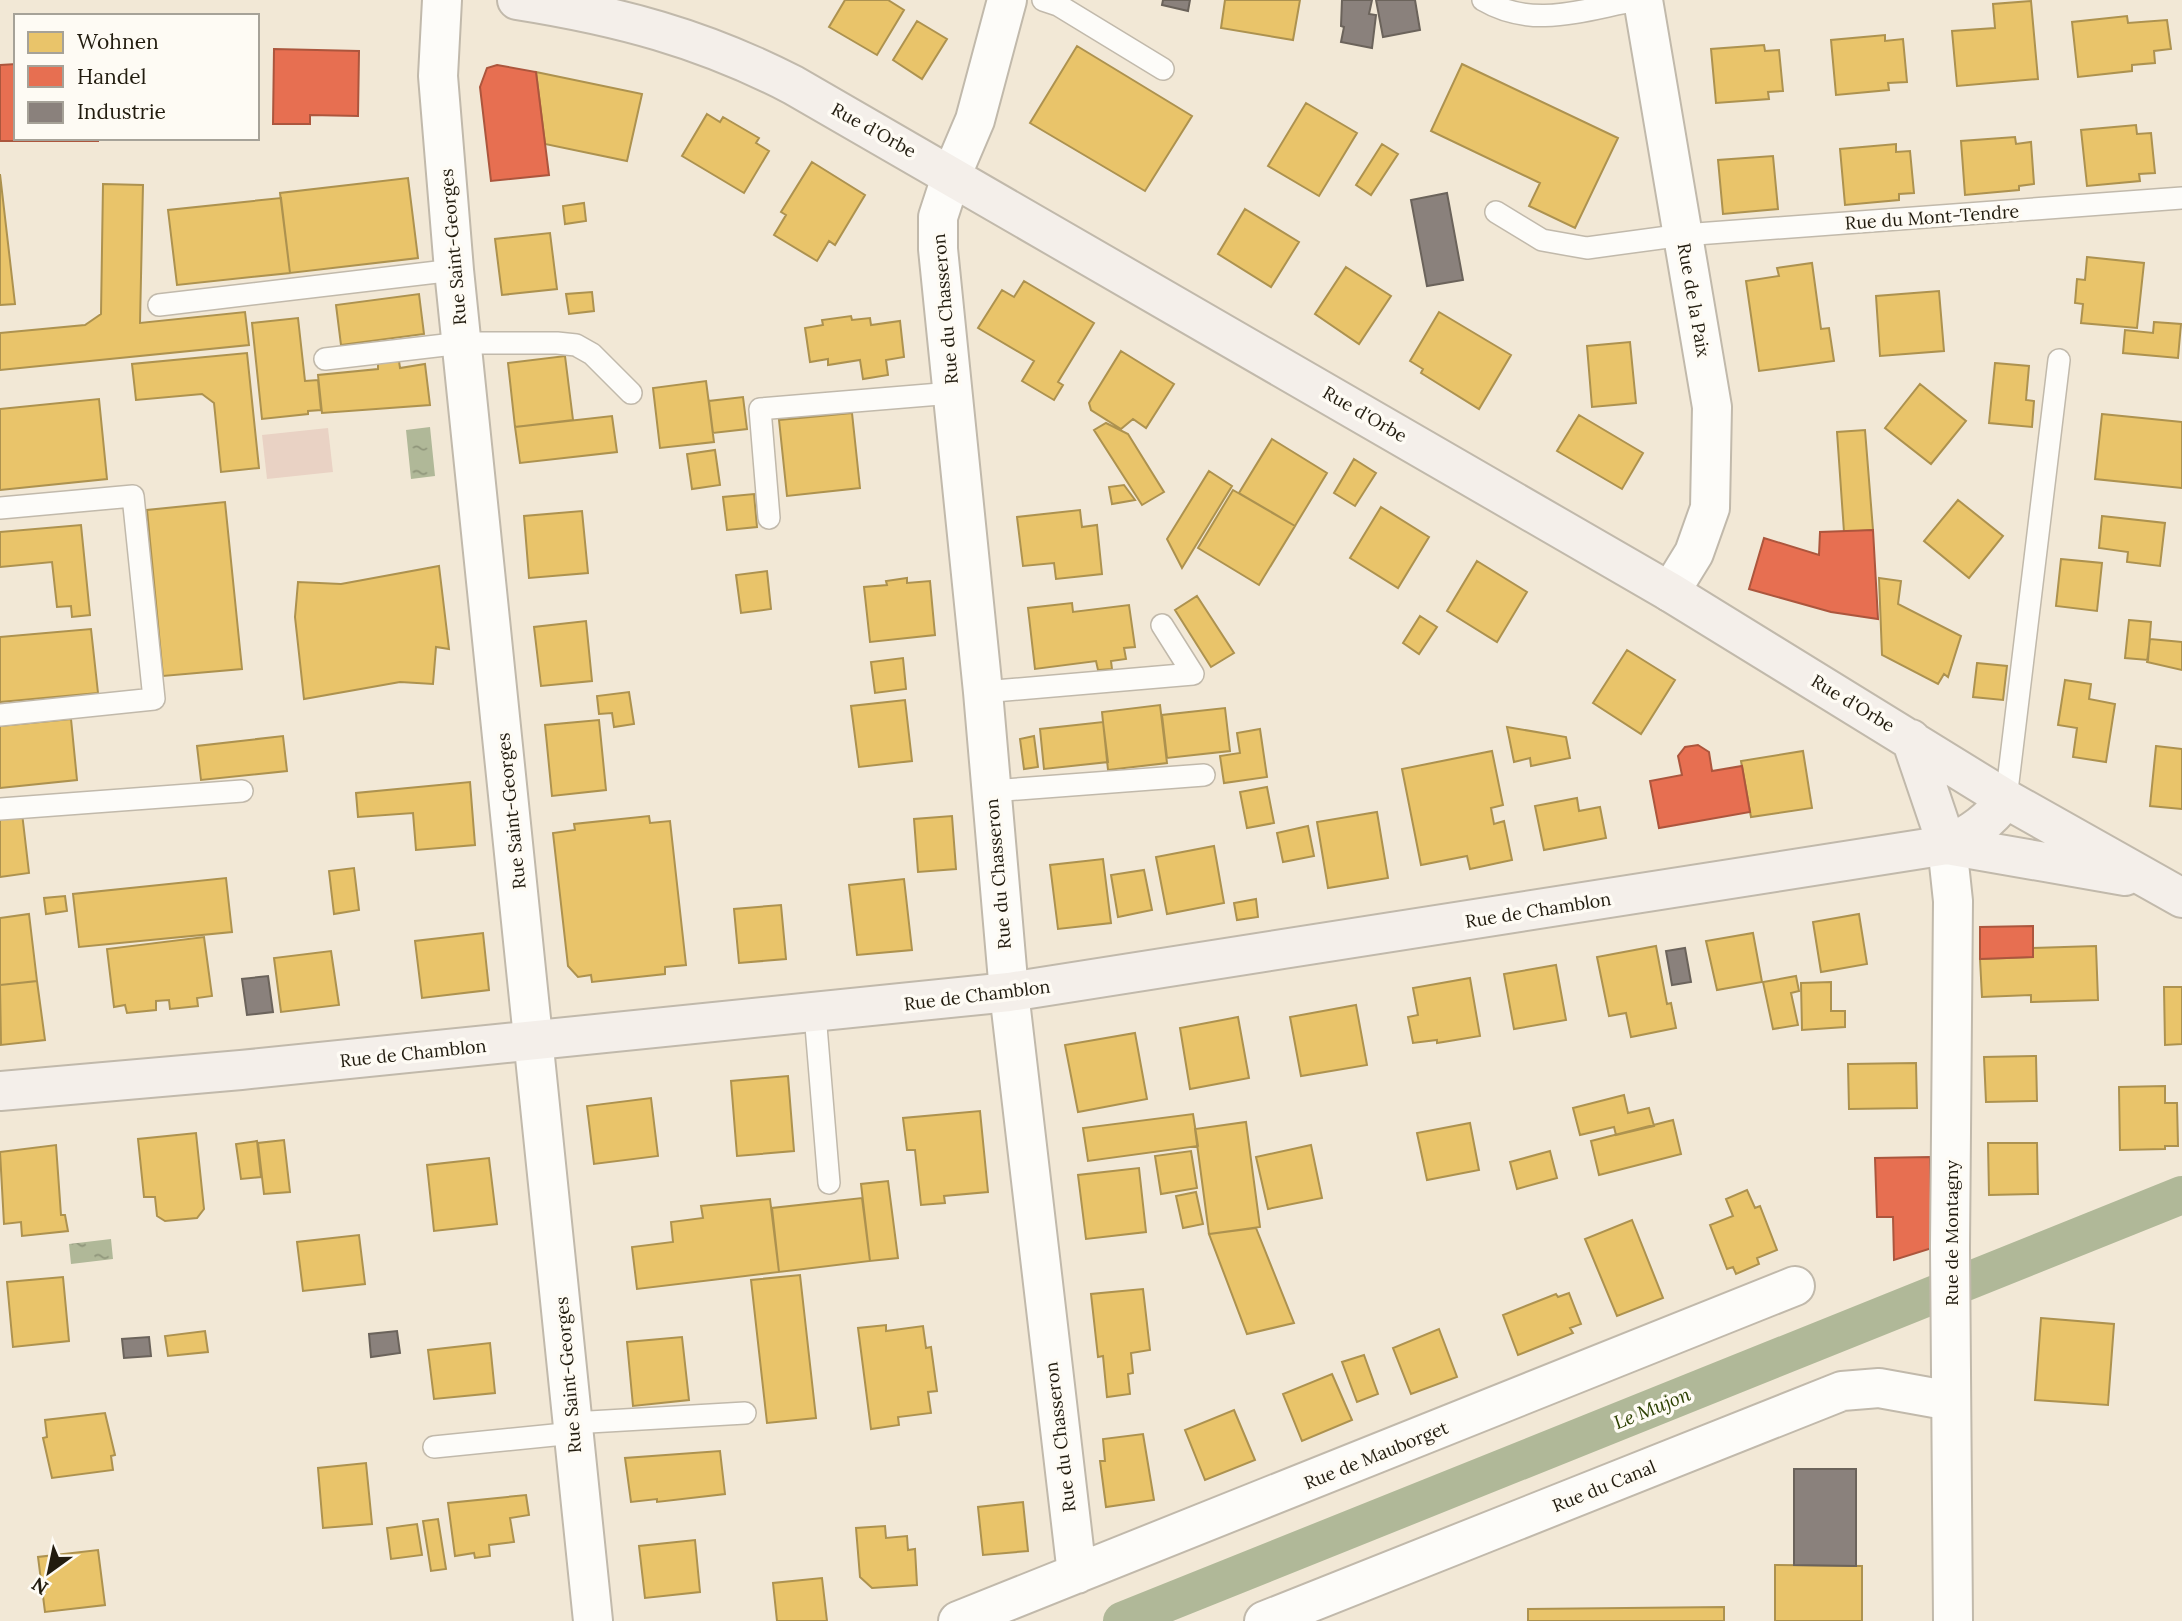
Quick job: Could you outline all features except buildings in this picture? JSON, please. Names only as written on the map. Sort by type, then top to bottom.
[{"type":"street","name":"Rue Saint-Georges","points":[[442,0],[438,76],[454,270],[593,1621]]},
{"type":"street","name":"Rue d'Orbe","points":[[517,0],[626,9],[756,66],[952,174],[1670,592],[2006,799],[2167,890]]},
{"type":"street","name":"Rue du Chasseron","points":[[1007,0],[975,120],[952,174],[938,217],[952,393],[983,692],[1009,992],[1077,1574]]},
{"type":"street","name":"Rue de la Paix","points":[[1641,0],[1712,407],[1710,509],[1695,553],[1670,592]]},
{"type":"street","points":[[1911,739],[1947,845]]},
{"type":"street","name":"Rue de Chamblon","points":[[0,1091],[815,1014],[1009,992],[1947,845],[1973,833],[1989,821],[2006,799]]},
{"type":"street","name":"Rue de Chamblon","points":[[1947,845],[2167,890]]},
{"type":"street","name":"Rue de Montagny","points":[[1947,845],[1953,901],[1950,1248],[1953,1621]]},
{"type":"street","name":"Rue de Mauborget","points":[[958,1621],[1795,1286]]},
{"type":"street","name":"Rue du Canal","points":[[1264,1621],[1842,1391],[1879,1388],[1951,1401]]},
{"type":"lane","points":[[1043,0],[1058,5],[1163,69]]},
{"type":"lane","points":[[1483,0],[1500,10],[1545,18],[1641,0]]},
{"type":"lane","name":"Rue du Mont-Tendre","points":[[1496,212],[1542,240],[1587,248],[1683,235],[2182,198]]},
{"type":"lane","points":[[159,305],[454,270]]},
{"type":"lane","points":[[325,359],[462,343],[576,345],[603,364],[631,393]]},
{"type":"lane","points":[[2006,799],[2059,360]]},
{"type":"lane","points":[[769,518],[760,409],[952,393]]},
{"type":"lane","points":[[0,508],[133,496],[154,699],[0,715]]},
{"type":"lane","points":[[983,692],[1192,674],[1163,625]]},
{"type":"lane","points":[[991,791],[1204,775]]},
{"type":"lane","points":[[0,809],[242,791]]},
{"type":"lane","points":[[815,1014],[829,1183]]},
{"type":"lane","points":[[434,1447],[573,1428],[745,1413]]},
{"type":"shaded area","points":[[328,428],[333,472],[267,479],[262,435]]},
{"type":"water","points":[[430,427],[435,476],[411,479],[406,430]]},
{"type":"water","points":[[111,1239],[113,1259],[71,1264],[69,1244]]},
{"type":"waterway","name":"Le Mujon","points":[[1122,1621],[2182,1195]]}]
